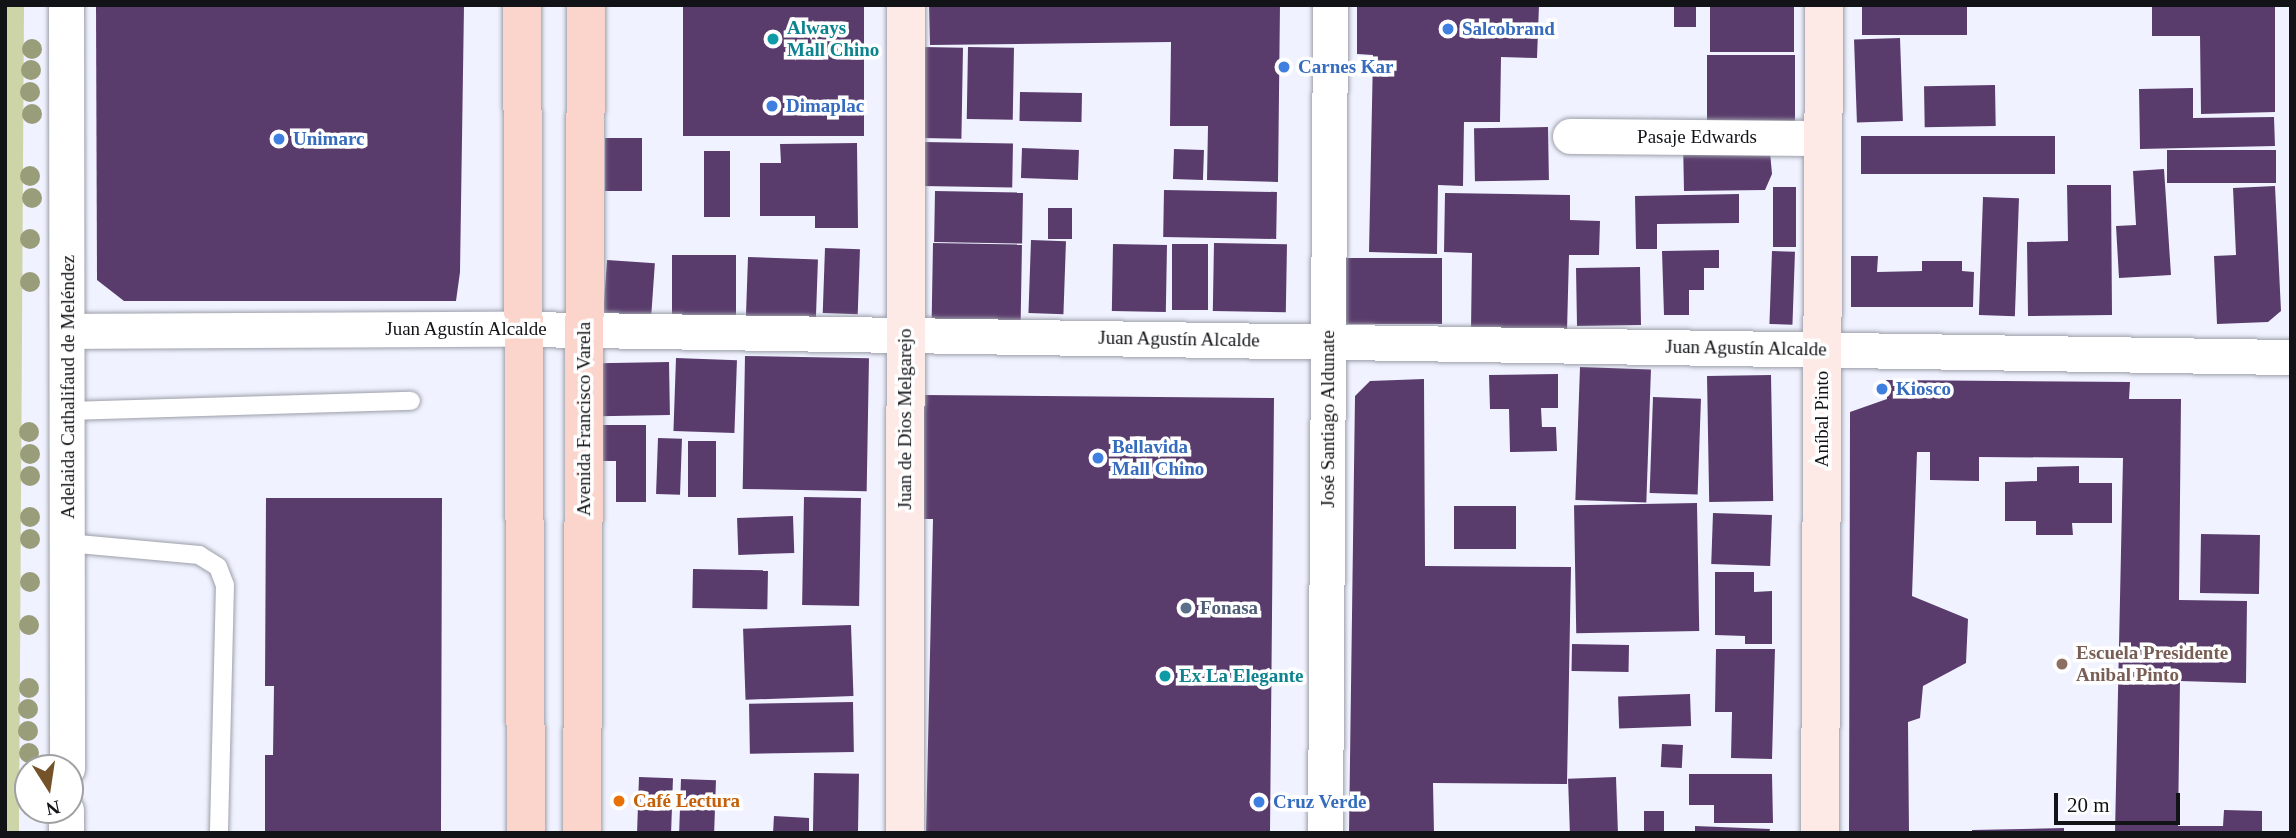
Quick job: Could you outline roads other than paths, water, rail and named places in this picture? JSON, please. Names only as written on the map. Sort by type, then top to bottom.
[{"type":"main road","points":[[522,5],[526,833]]},
{"type":"main road","name":"Avenida Francisco Varela","points":[[582,833],[586,5]]},
{"type":"street","name":"Adelaida Cathalifaud de Meléndez","points":[[66,5],[69,411],[67,754]]},
{"type":"street","name":"Juan de Dios Melgarejo","points":[[905,833],[906,5]]},
{"type":"street","name":"José Santiago Aldunate","points":[[1325,833],[1330,5]]},
{"type":"street","name":"Aníbal Pinto","points":[[1820,833],[1824,5]]},
{"type":"street","name":"Pasaje Edwards","points":[[1570,136],[1824,138]]},
{"type":"street","name":"Juan Agustín Alcalde","points":[[68,331],[524,328],[2291,357]]},
{"type":"lane","points":[[69,411],[411,401]]},
{"type":"lane","points":[[67,543],[199,555],[218,567],[225,585],[219,833]]},
{"type":"place","name":"Salcobrand","points":[[1448,29]]},
{"type":"place","name":"Always Mall Chino","points":[[773,39]]},
{"type":"place","name":"Carnes Kar","points":[[1284,67]]},
{"type":"place","name":"Dimaplac","points":[[772,106]]},
{"type":"place","name":"Unimarc","points":[[279,139]]},
{"type":"place","name":"Kiosco","points":[[1882,389]]},
{"type":"place","name":"Bellavida Mall Chino","points":[[1098,458]]},
{"type":"place","name":"Fonasa","points":[[1186,608]]},
{"type":"place","name":"Escuela Presidente Anibal Pinto","points":[[2062,664]]},
{"type":"place","name":"Ex La Elegante","points":[[1165,676]]},
{"type":"place","name":"Café Lectura","points":[[619,801]]},
{"type":"place","name":"Cruz Verde","points":[[1259,802]]}]
